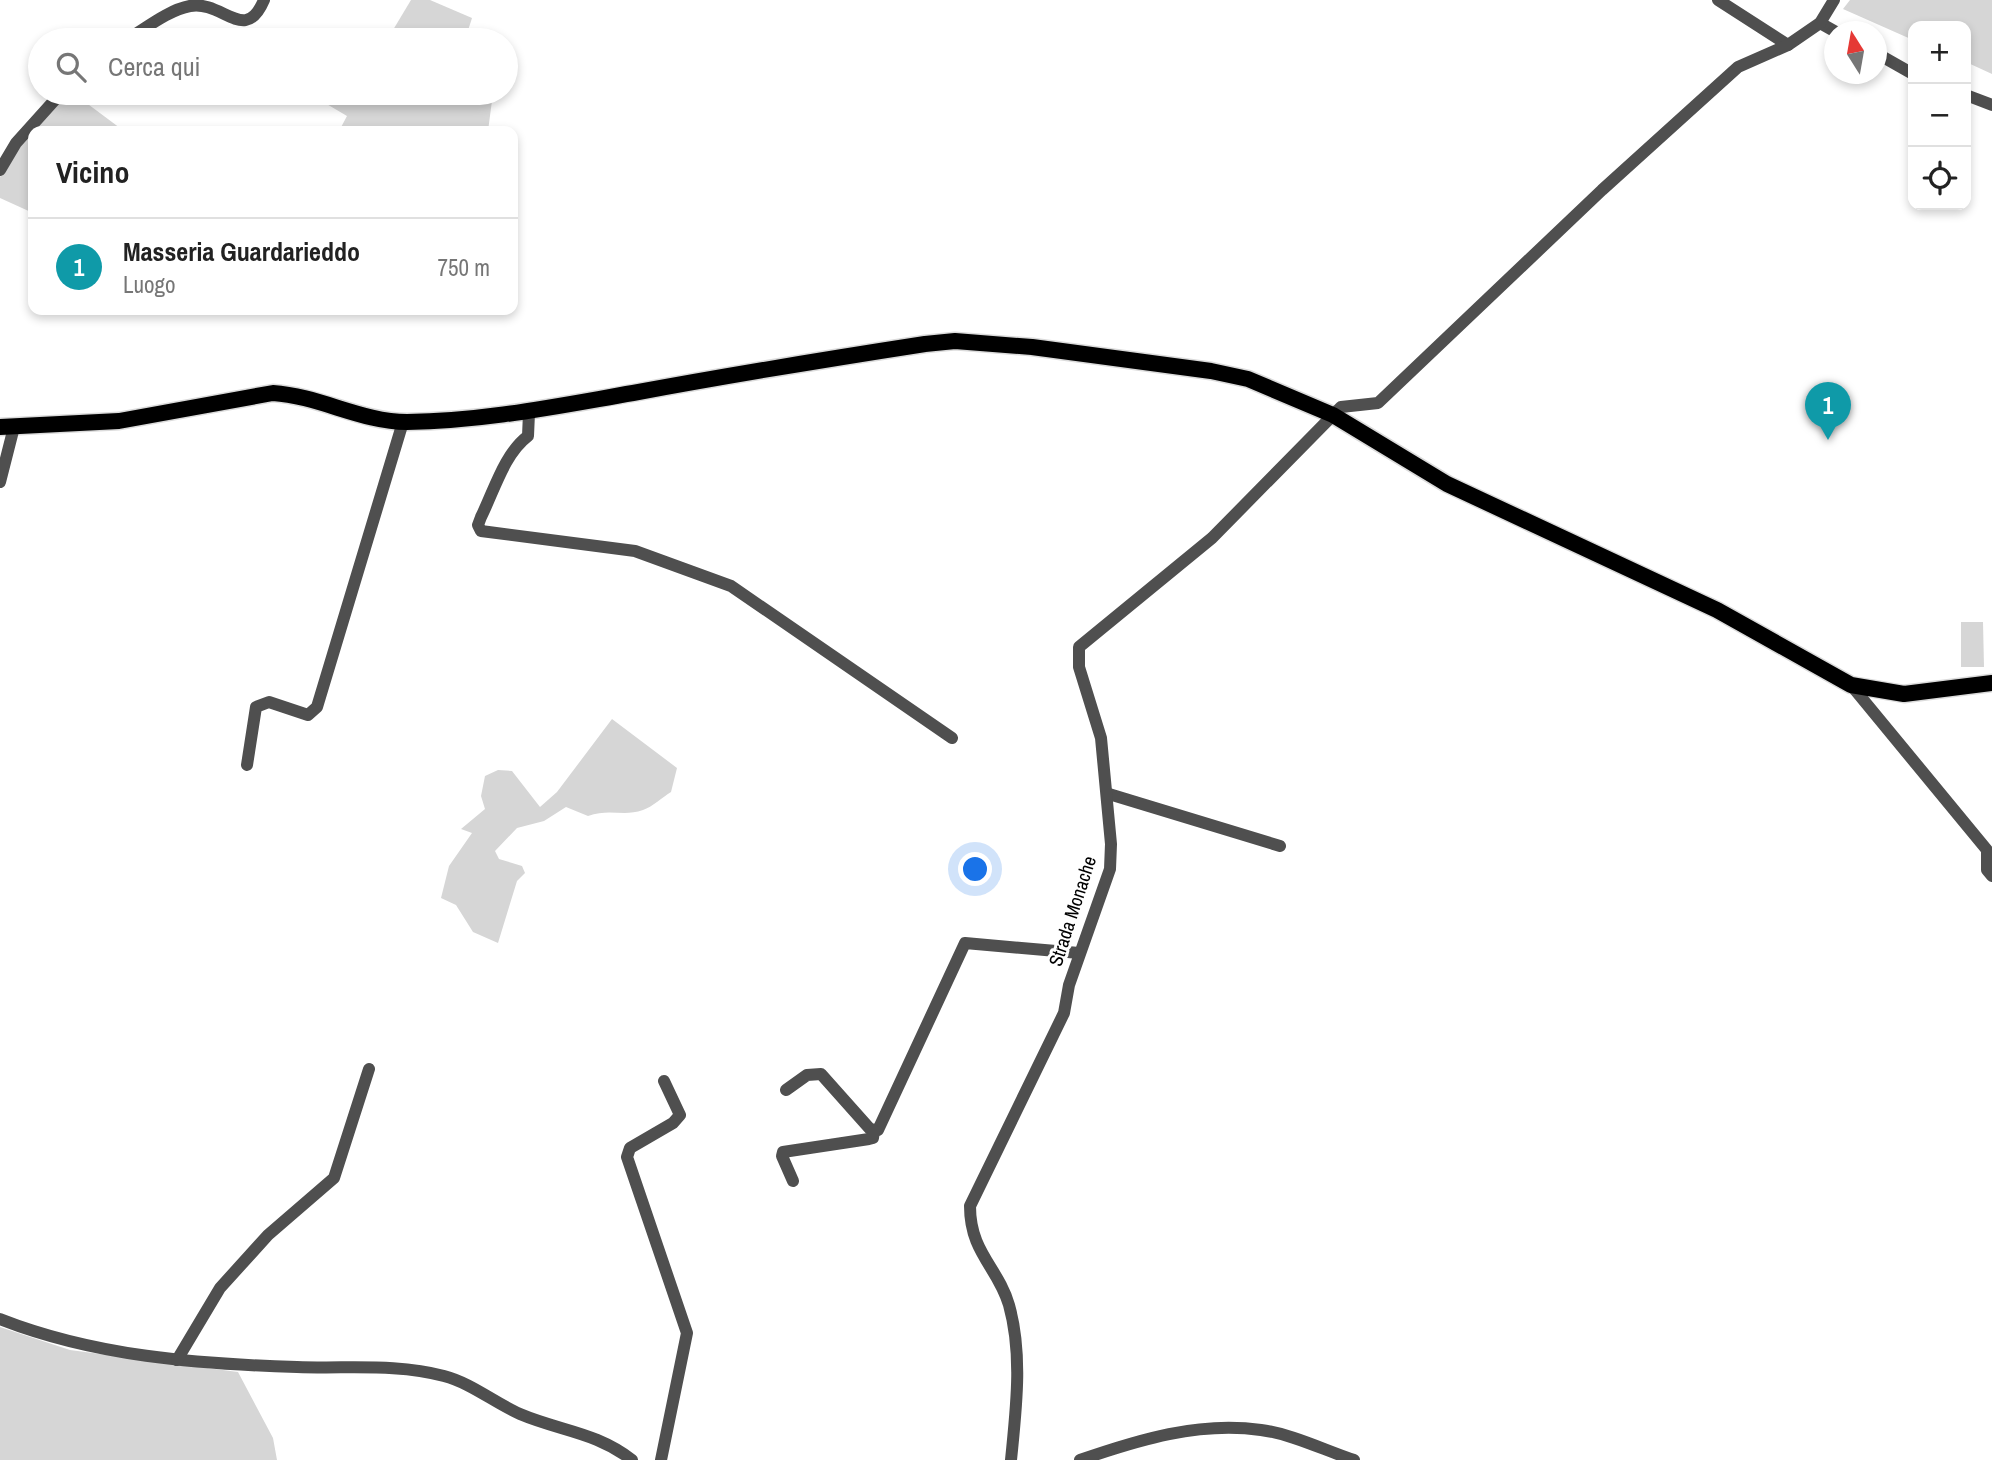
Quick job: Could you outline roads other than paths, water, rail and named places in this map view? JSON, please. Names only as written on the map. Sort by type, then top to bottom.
[{"type":"main road","points":[[7,427],[119,421],[273,393],[299,395],[403,422],[529,413],[817,361],[955,341],[1032,347],[1211,371],[1248,379],[1333,415],[1447,484],[1717,610],[1851,685],[1904,694],[1992,683]]},
{"type":"street","points":[[149,28],[191,6],[206,4],[241,21],[249,21],[257,15],[264,0]]},
{"type":"street","points":[[1718,0],[1788,45]]},
{"type":"street","points":[[1333,415],[1341,407],[1378,403],[1602,190],[1738,66],[1788,45],[1819,23],[1834,0]]},
{"type":"street","points":[[1819,23],[1824,26]]},
{"type":"street","points":[[1887,59],[1908,71]]},
{"type":"street","points":[[1971,97],[1992,105]]},
{"type":"street","points":[[31,126],[50,105]]},
{"type":"street","points":[[0,170],[16,143],[28,130]]},
{"type":"street","points":[[529,413],[528,436],[517,445],[510,457],[481,517],[478,525],[481,531],[635,551],[731,586],[952,738]]},
{"type":"street","name":"Strada Monache","points":[[1011,1460],[1018,1396],[1012,1322],[1008,1301],[972,1233],[970,1206],[1064,1013],[1079,953],[1110,869],[1109,794],[1101,738],[1079,667],[1079,647],[1212,538],[1333,415]]},
{"type":"street","points":[[247,765],[256,707],[269,702],[308,715],[317,707],[403,422]]},
{"type":"street","points":[[0,482],[7,427]]},
{"type":"street","points":[[1851,685],[1987,850],[1987,870],[1992,876]]},
{"type":"street","points":[[1109,794],[1280,846]]},
{"type":"street","points":[[793,1181],[782,1156],[783,1152],[869,1139],[881,1126],[965,943],[1079,953]]},
{"type":"street","points":[[177,1360],[220,1288],[268,1235],[334,1178],[369,1069]]},
{"type":"street","points":[[786,1090],[807,1075],[821,1074],[874,1131]]},
{"type":"street","points":[[661,1460],[687,1333],[627,1157],[629,1148],[673,1123],[680,1115],[664,1081]]},
{"type":"street","points":[[0,1319],[64,1340],[177,1360],[291,1367],[406,1368],[447,1377],[521,1414],[605,1440],[632,1460]]},
{"type":"street","points":[[1080,1460],[1149,1439],[1216,1428],[1261,1430],[1354,1460]]},
{"type":"place","name":"Masseria Guardarieddo","points":[[1828,440]]}]
